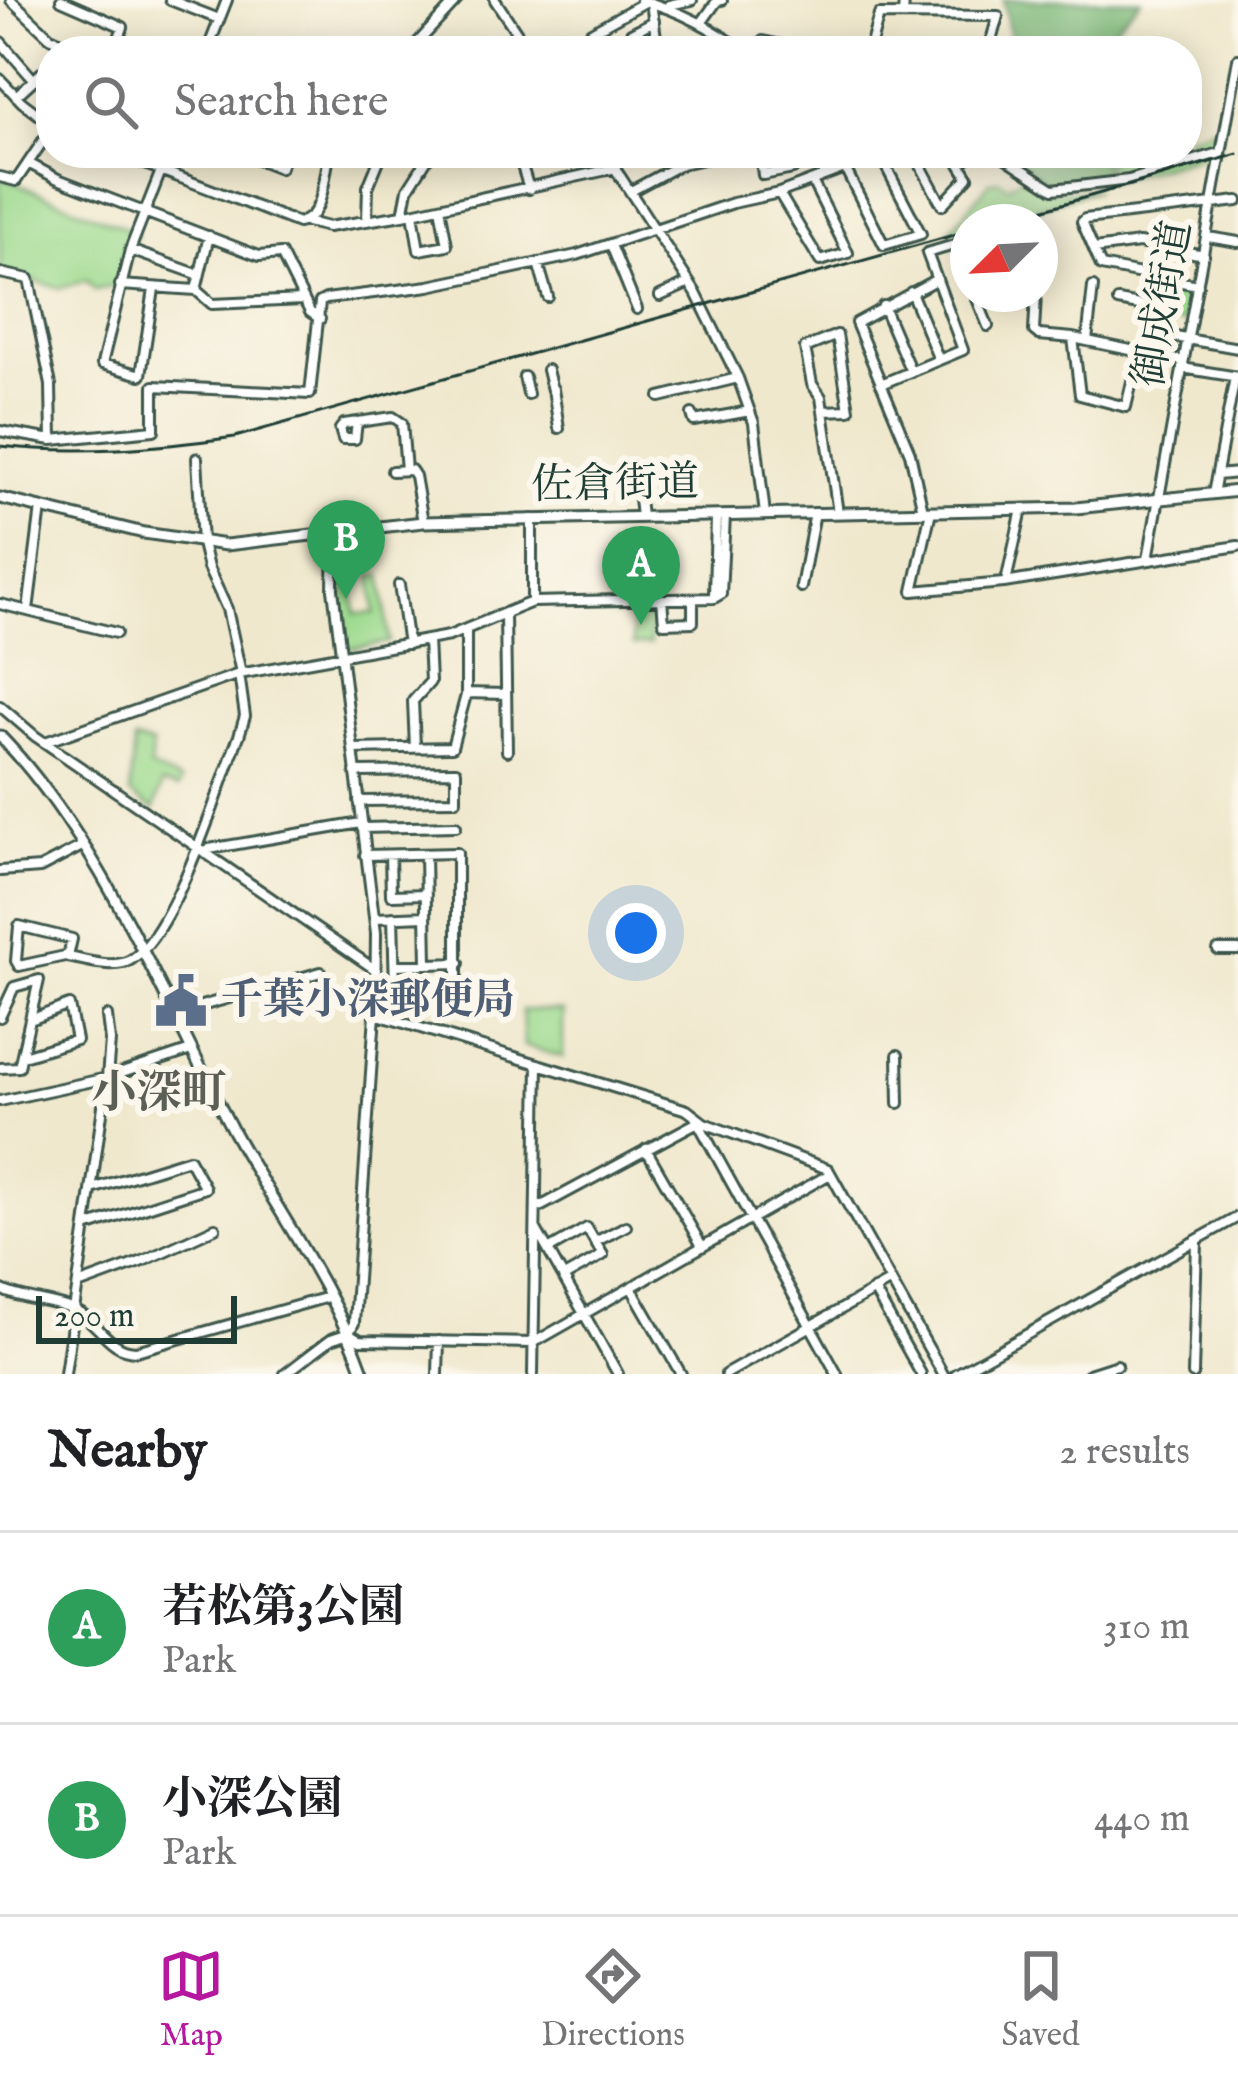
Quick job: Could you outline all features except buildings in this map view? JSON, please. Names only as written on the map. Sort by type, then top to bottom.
[{"type":"main road","name":"佐倉街道","points":[[0,498],[202,543],[244,544],[423,522],[1022,509],[1238,491]]},
{"type":"main road","points":[[0,736],[84,845],[191,1050],[349,1333],[364,1374]]},
{"type":"street","points":[[11,0],[48,36]]},
{"type":"street","points":[[61,0],[123,27],[120,36]]},
{"type":"street","points":[[170,0],[219,19]]},
{"type":"street","points":[[213,36],[227,0]]},
{"type":"street","points":[[424,36],[457,0]]},
{"type":"street","points":[[495,0],[520,36]]},
{"type":"street","points":[[668,6],[692,0]]},
{"type":"street","points":[[702,22],[722,0]]},
{"type":"street","points":[[903,15],[904,0]]},
{"type":"street","points":[[646,1],[656,36]]},
{"type":"street","points":[[588,36],[646,1],[668,6],[722,36]]},
{"type":"street","points":[[873,36],[879,14],[998,16],[992,36]]},
{"type":"street","points":[[631,36],[654,21]]},
{"type":"street","points":[[0,40],[34,80],[16,96]]},
{"type":"street","name":"御成街道","points":[[1148,559],[1238,59]]},
{"type":"street","points":[[0,79],[36,114]]},
{"type":"street","points":[[0,177],[16,181],[36,150]]},
{"type":"street","points":[[1202,158],[1221,152]]},
{"type":"street","points":[[28,163],[36,167]]},
{"type":"street","points":[[37,168],[259,256],[281,254],[303,300],[320,319]]},
{"type":"street","points":[[154,168],[298,224],[328,227],[616,168],[689,283],[738,378],[750,411],[765,514]]},
{"type":"street","points":[[154,290],[141,375],[102,364],[130,250],[162,168]]},
{"type":"street","points":[[307,222],[317,214],[327,168]]},
{"type":"street","points":[[367,221],[368,187],[376,168]]},
{"type":"street","points":[[421,168],[408,189],[408,214],[419,250],[446,244],[440,207]]},
{"type":"street","points":[[523,168],[529,189]]},
{"type":"street","points":[[631,191],[674,168]]},
{"type":"street","points":[[763,168],[764,175],[793,168]]},
{"type":"street","points":[[823,168],[823,176]]},
{"type":"street","points":[[0,431],[52,440],[154,430],[154,386],[310,394],[320,302],[326,299],[429,286],[611,245],[845,168],[884,244],[921,234],[889,168]]},
{"type":"street","points":[[922,168],[942,206],[968,177],[962,168]]},
{"type":"street","points":[[1021,168],[1053,189],[1129,180],[1168,168]]},
{"type":"street","points":[[779,193],[820,261],[848,254],[812,180]]},
{"type":"street","points":[[1198,285],[1101,266],[1082,222],[1238,201]]},
{"type":"street","points":[[196,290],[209,236]]},
{"type":"street","points":[[1208,237],[1238,242]]},
{"type":"street","points":[[1094,249],[1139,243],[1204,255]]},
{"type":"street","points":[[611,245],[637,309]]},
{"type":"street","points":[[881,385],[965,346],[927,254],[950,246]]},
{"type":"street","points":[[130,250],[197,274]]},
{"type":"street","points":[[538,263],[548,297]]},
{"type":"street","points":[[0,273],[29,279],[51,385],[52,440]]},
{"type":"street","points":[[937,279],[856,323],[910,453],[927,511],[913,591],[1006,582],[1238,546]]},
{"type":"street","points":[[660,296],[689,283]]},
{"type":"street","points":[[121,285],[196,290],[212,304],[303,300]]},
{"type":"street","points":[[1087,340],[1091,290]]},
{"type":"street","points":[[911,292],[939,360]]},
{"type":"street","points":[[1123,300],[1160,309],[1158,334],[1238,348]]},
{"type":"street","points":[[884,306],[910,372]]},
{"type":"street","points":[[982,312],[988,326]]},
{"type":"street","points":[[1036,312],[1036,334],[1087,340],[1237,377],[1234,410],[1213,494]]},
{"type":"street","points":[[823,411],[849,410],[837,335],[805,348],[812,384],[821,397],[823,411],[838,513]]},
{"type":"street","points":[[1073,338],[1080,395],[1126,407],[1139,352]]},
{"type":"street","points":[[547,370],[559,428]]},
{"type":"street","points":[[524,377],[528,394]]},
{"type":"street","points":[[660,397],[738,378]]},
{"type":"street","points":[[692,414],[694,421],[750,411]]},
{"type":"street","points":[[357,422],[393,417],[402,423],[406,470]]},
{"type":"street","points":[[68,957],[72,939],[19,926],[19,966],[68,957],[125,962],[140,952],[185,883],[245,716],[227,609],[202,543],[197,458]]},
{"type":"street","points":[[392,471],[406,470],[416,476],[423,522]]},
{"type":"street","points":[[636,471],[641,517]]},
{"type":"street","points":[[1216,475],[1238,473]]},
{"type":"street","points":[[28,610],[41,508]]},
{"type":"street","points":[[1006,582],[1022,509]]},
{"type":"street","points":[[800,587],[815,513]]},
{"type":"street","points":[[48,741],[240,674],[466,631],[532,602],[714,598],[722,594],[720,516]]},
{"type":"street","points":[[532,519],[532,602]]},
{"type":"street","points":[[334,533],[333,589],[375,918],[376,970],[356,1310],[349,1333]]},
{"type":"street","points":[[399,585],[408,644]]},
{"type":"street","points":[[662,599],[664,623],[693,622],[693,599]]},
{"type":"street","points":[[0,604],[116,633]]},
{"type":"street","points":[[505,614],[506,751]]},
{"type":"street","points":[[353,749],[452,747],[466,693],[466,631]]},
{"type":"street","points":[[415,747],[413,701],[430,682],[428,640]]},
{"type":"street","points":[[466,693],[505,694]]},
{"type":"street","points":[[0,706],[35,736],[376,970]]},
{"type":"street","points":[[356,772],[456,771],[456,800],[359,801]]},
{"type":"street","points":[[206,854],[362,826],[456,826]]},
{"type":"street","points":[[0,872],[40,868],[84,845]]},
{"type":"street","points":[[365,855],[457,853],[460,987],[399,992],[393,917]]},
{"type":"street","points":[[424,854],[428,964]]},
{"type":"street","points":[[390,855],[391,895],[426,894]]},
{"type":"street","points":[[375,918],[426,916]]},
{"type":"street","points":[[1217,950],[1238,950]]},
{"type":"street","points":[[395,965],[460,963]]},
{"type":"street","points":[[172,1014],[321,972]]},
{"type":"street","points":[[0,1017],[14,987],[39,980],[19,1066],[0,1068]]},
{"type":"street","points":[[21,1056],[76,1040],[69,1005],[30,1020]]},
{"type":"street","points":[[375,1014],[538,1063],[826,1168],[943,1374]]},
{"type":"street","points":[[65,1374],[107,1078],[107,1016]]},
{"type":"street","points":[[0,1101],[107,1078],[191,1050]]},
{"type":"street","points":[[898,1055],[899,1103]]},
{"type":"street","points":[[533,1374],[538,1063]]},
{"type":"street","points":[[534,1209],[695,1119]]},
{"type":"street","points":[[695,1119],[837,1374]]},
{"type":"street","points":[[646,1148],[702,1246]]},
{"type":"street","points":[[86,1227],[205,1188],[189,1160],[92,1189]]},
{"type":"street","points":[[349,1333],[360,1340],[533,1342],[830,1174]]},
{"type":"street","points":[[956,1374],[1238,1216]]},
{"type":"street","points":[[596,1242],[626,1226]]},
{"type":"street","points":[[534,1227],[618,1374]]},
{"type":"street","points":[[76,1286],[143,1262],[214,1228]]},
{"type":"street","points":[[548,1250],[587,1228],[596,1242],[603,1255],[564,1277]]},
{"type":"street","points":[[1193,1374],[1194,1249],[1198,1241]]},
{"type":"street","points":[[725,1374],[891,1281]]},
{"type":"street","points":[[631,1287],[681,1374]]},
{"type":"street","points":[[0,1289],[21,1300],[76,1311],[122,1351],[136,1352],[328,1297]]},
{"type":"street","points":[[874,1290],[921,1374]]},
{"type":"street","points":[[285,1374],[331,1339],[349,1333]]},
{"type":"street","points":[[438,1374],[439,1341]]},
{"type":"street","points":[[1089,1374],[1117,1365]]},
{"type":"green space","points":[[1003,0],[1141,0],[1112,36],[1010,35]]},
{"type":"green space","points":[[1222,125],[1218,151],[1202,155],[1202,131]]},
{"type":"green space","points":[[1027,168],[1104,168],[1108,179],[1053,187]]},
{"type":"green space","points":[[1108,168],[1154,168],[1112,179]]},
{"type":"green space","points":[[0,177],[137,232],[120,285],[94,290],[87,280],[61,288],[0,273]]},
{"type":"green space","points":[[1021,178],[1046,193],[1096,190],[1048,204],[972,204],[990,182],[999,180],[1008,186]]},
{"type":"green space","points":[[1166,292],[1191,296],[1185,323],[1162,319]]},
{"type":"green space","points":[[382,575],[389,642],[343,650],[336,586],[353,584],[356,614],[375,613],[372,576]]},
{"type":"green space","points":[[632,605],[649,605],[650,644],[633,645]]},
{"type":"green space","points":[[134,741],[152,745],[150,768],[181,781],[179,788],[162,784],[154,810],[130,794]]},
{"type":"green space","points":[[522,1010],[563,1011],[563,1057],[524,1046]]},
{"type":"railway","points":[[1202,164],[1238,154]]},
{"type":"railway","points":[[1058,205],[1189,168]]},
{"type":"railway","points":[[0,446],[118,449],[235,437],[950,236]]},
{"type":"place","name":"小深公園","points":[[346,599]]},
{"type":"place","name":"若松第3公園","points":[[641,625]]},
{"type":"place","name":"千葉小深郵便局","points":[[181,1001]]},
{"type":"district","name":"小深町","points":[[159,1094]]}]
